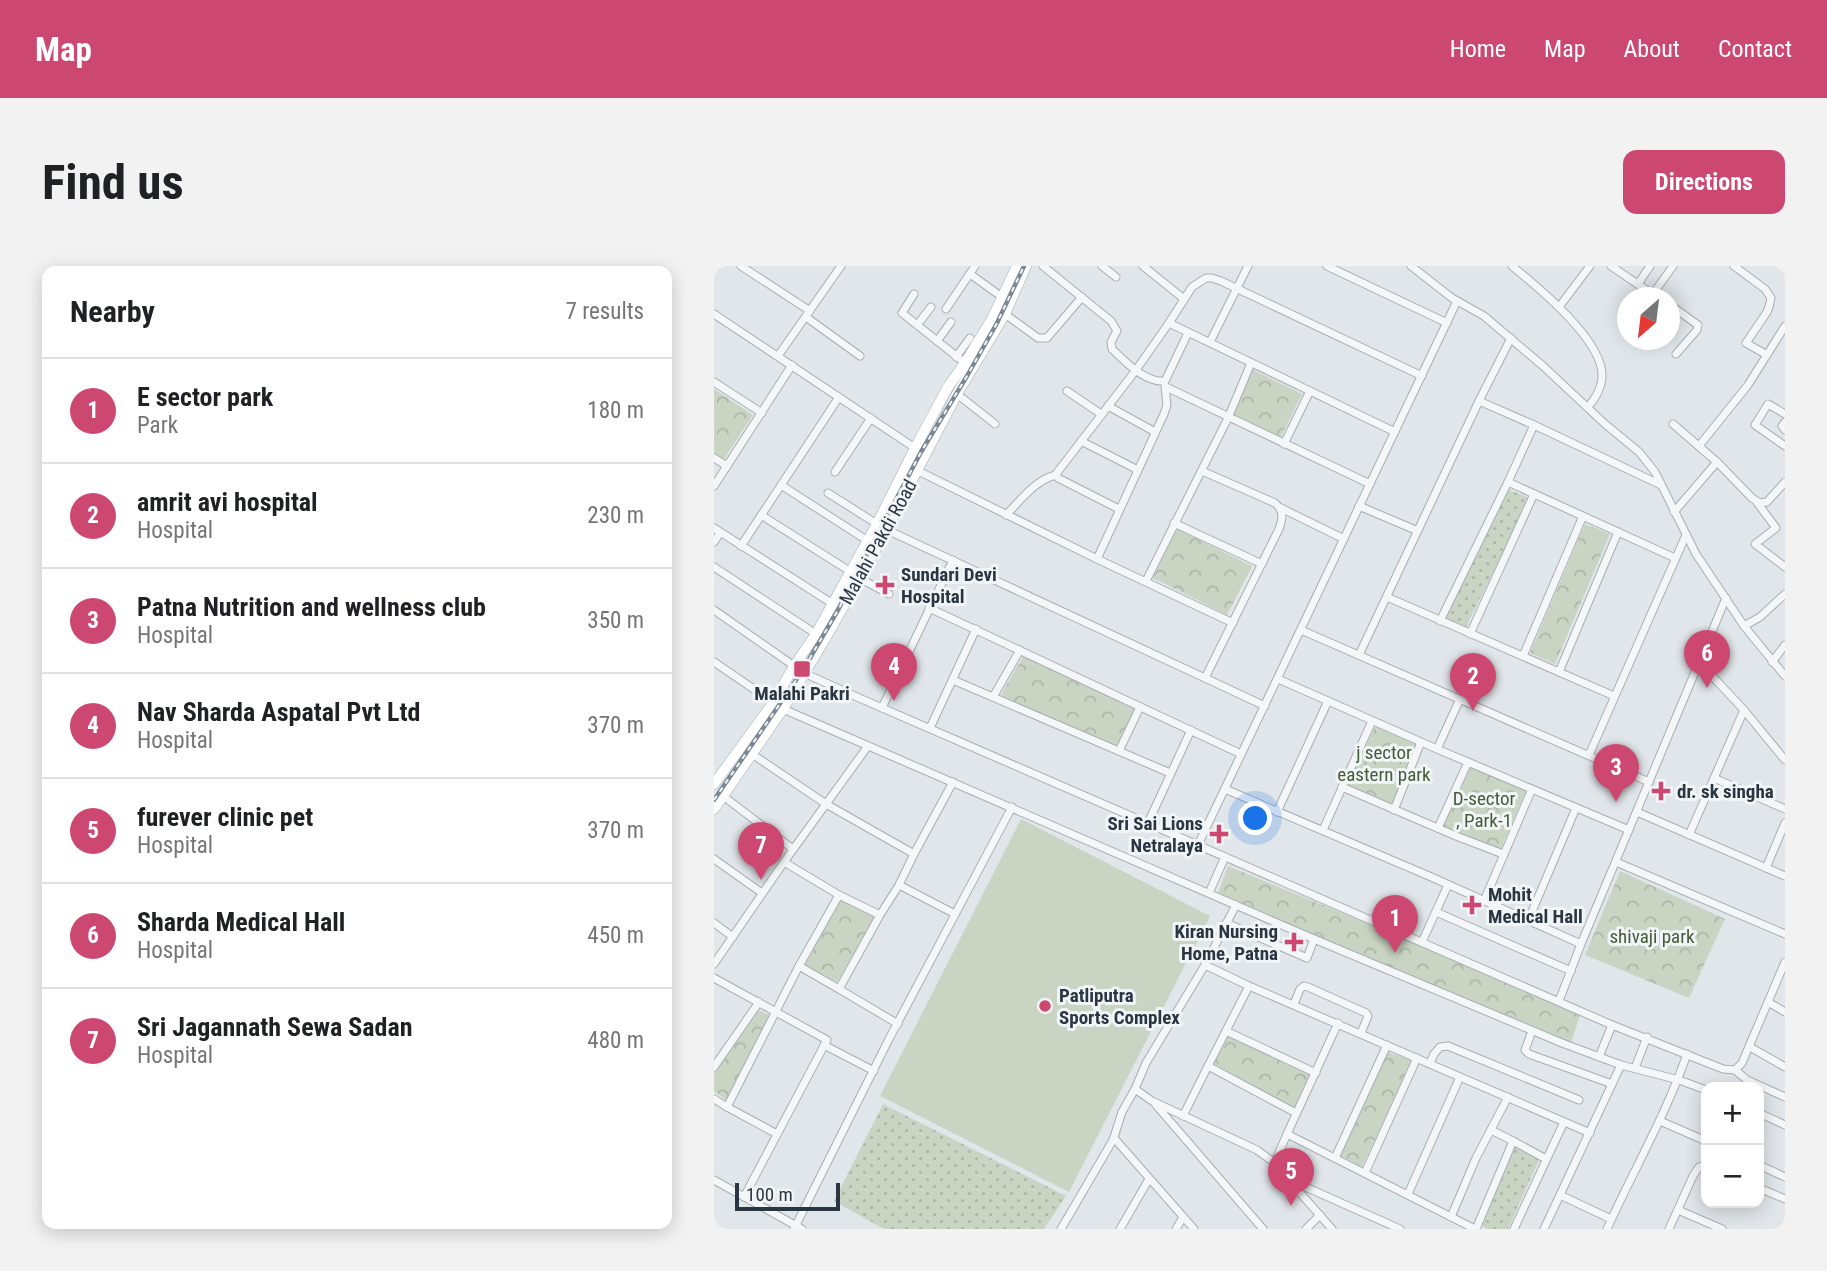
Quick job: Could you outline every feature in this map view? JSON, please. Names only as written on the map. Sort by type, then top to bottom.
[{"type":"main road","name":"Malahi Pakdi Road","points":[[714,809],[783,709],[881,526],[917,471],[957,394],[1005,314],[1017,266]]},
{"type":"main road","name":"Malahi Pakdi Road","points":[[716,778],[773,703],[833,604],[855,575],[867,541],[881,526],[906,465],[961,360],[993,317],[1002,297],[1026,266]]},
{"type":"main road","points":[[746,740],[754,750]]},
{"type":"street","points":[[741,266],[808,314],[860,356]]},
{"type":"street","points":[[778,356],[841,266]]},
{"type":"street","points":[[946,309],[975,266]]},
{"type":"street","points":[[1043,266],[1111,321],[1116,328],[1112,349],[1136,370],[1228,418],[1370,484]]},
{"type":"street","points":[[1102,266],[1115,277]]},
{"type":"street","points":[[1143,266],[1184,299]]},
{"type":"street","points":[[1210,342],[1248,266]]},
{"type":"street","points":[[1327,266],[1447,323]]},
{"type":"street","points":[[1411,266],[1511,338],[1639,452],[1655,472],[1696,554],[1744,626],[1785,676]]},
{"type":"street","points":[[1512,266],[1559,307],[1595,351],[1602,369],[1602,382],[1588,407]]},
{"type":"street","points":[[1559,307],[1590,266]]},
{"type":"street","points":[[1611,266],[1642,287]]},
{"type":"street","points":[[1638,284],[1650,266]]},
{"type":"street","points":[[1661,287],[1673,266]]},
{"type":"street","points":[[1734,266],[1765,289],[1771,298],[1767,312],[1746,343],[1767,355]]},
{"type":"street","points":[[970,274],[1002,297]]},
{"type":"street","points":[[1056,475],[1170,323],[1192,287],[1206,278],[1237,289],[1422,376]]},
{"type":"street","points":[[914,294],[902,312],[961,360],[970,338]]},
{"type":"street","points":[[1005,314],[1038,338],[1047,338],[1082,297]]},
{"type":"street","points":[[1198,845],[1457,301]]},
{"type":"street","points":[[918,324],[931,307]]},
{"type":"street","points":[[1680,312],[1698,325],[1697,330],[1680,349]]},
{"type":"street","points":[[714,314],[915,448]]},
{"type":"street","points":[[937,341],[951,322]]},
{"type":"street","points":[[1170,323],[1395,432]]},
{"type":"street","points":[[1699,446],[1748,385],[1783,332]]},
{"type":"street","points":[[1097,559],[1167,405],[1165,384],[1188,333]]},
{"type":"street","points":[[1359,655],[1511,338]]},
{"type":"street","points":[[1676,354],[1680,350]]},
{"type":"street","points":[[1146,582],[1228,418],[1251,363]]},
{"type":"street","points":[[714,486],[792,365]]},
{"type":"street","points":[[714,382],[762,413]]},
{"type":"street","points":[[1067,391],[1101,414]]},
{"type":"street","points":[[1284,444],[1310,391]]},
{"type":"street","points":[[957,394],[995,424]]},
{"type":"street","points":[[741,545],[839,397]]},
{"type":"street","points":[[1479,401],[1662,486]]},
{"type":"street","points":[[1785,414],[1768,404],[1755,425],[1785,446]]},
{"type":"street","points":[[1108,406],[1155,432]]},
{"type":"street","points":[[835,472],[871,418]]},
{"type":"street","points":[[1785,422],[1782,426],[1785,430]]},
{"type":"street","points":[[1673,424],[1756,501],[1776,528],[1755,544],[1785,567]]},
{"type":"street","points":[[1440,621],[1534,425]]},
{"type":"street","points":[[1081,441],[1138,470]]},
{"type":"street","points":[[714,458],[727,466]]},
{"type":"street","points":[[1674,512],[1717,462]]},
{"type":"street","points":[[906,465],[1233,622]]},
{"type":"street","points":[[1202,471],[1265,498],[1280,508],[1344,538]]},
{"type":"street","points":[[1006,515],[1041,482],[1056,475],[1119,509]]},
{"type":"street","points":[[1508,482],[1675,558]]},
{"type":"street","points":[[1756,501],[1763,504],[1767,502],[1785,482]]},
{"type":"street","points":[[781,485],[867,541]]},
{"type":"street","points":[[828,493],[881,526],[1265,706]]},
{"type":"street","points":[[1470,634],[1534,494]]},
{"type":"street","points":[[1360,506],[1418,531]]},
{"type":"street","points":[[1205,678],[1282,520],[1280,508]]},
{"type":"street","points":[[761,515],[890,594]]},
{"type":"street","points":[[1523,656],[1583,516]]},
{"type":"street","points":[[1174,523],[1262,564]]},
{"type":"street","points":[[714,542],[717,530],[833,604]]},
{"type":"street","points":[[1559,672],[1618,532]]},
{"type":"street","points":[[1589,755],[1686,535]]},
{"type":"street","points":[[882,708],[953,560]]},
{"type":"street","points":[[714,567],[816,634]]},
{"type":"street","points":[[1744,626],[1760,617],[1785,594]]},
{"type":"street","points":[[1387,597],[1614,696]]},
{"type":"street","points":[[1559,1001],[1726,598]]},
{"type":"street","points":[[929,608],[1241,754]]},
{"type":"street","points":[[714,610],[804,673],[1044,780],[1612,1025],[1723,1069],[1735,1070],[1747,1080],[1785,1097]]},
{"type":"street","points":[[930,728],[975,629]]},
{"type":"street","points":[[1301,630],[1649,782]]},
{"type":"street","points":[[1772,662],[1785,645]]},
{"type":"street","points":[[993,697],[1020,650]]},
{"type":"street","points":[[714,662],[783,709],[1314,939],[1531,1031],[1622,1065],[1701,1088]]},
{"type":"street","points":[[1699,662],[1744,710],[1785,760]]},
{"type":"street","points":[[1278,679],[1629,830]]},
{"type":"street","points":[[953,680],[1170,774]]},
{"type":"street","points":[[1437,749],[1460,699]]},
{"type":"street","points":[[1278,812],[1328,701]]},
{"type":"street","points":[[1119,751],[1140,707]]},
{"type":"street","points":[[1689,835],[1744,710]]},
{"type":"street","points":[[1323,830],[1372,721]]},
{"type":"street","points":[[1148,823],[1191,730]]},
{"type":"street","points":[[1394,810],[1421,742]]},
{"type":"street","points":[[714,964],[868,746]]},
{"type":"street","points":[[754,750],[826,804],[914,854]]},
{"type":"street","points":[[1438,828],[1468,762]]},
{"type":"street","points":[[716,778],[731,785]]},
{"type":"street","points":[[1714,778],[1785,809]]},
{"type":"street","points":[[839,989],[954,782]]},
{"type":"street","points":[[1342,788],[1503,855]]},
{"type":"street","points":[[1224,789],[1581,944]]},
{"type":"street","points":[[1484,901],[1532,789]]},
{"type":"street","points":[[723,796],[793,849]]},
{"type":"street","points":[[714,1180],[798,1228],[874,1071],[1012,807]]},
{"type":"street","points":[[1528,920],[1576,808]]},
{"type":"street","points":[[1637,812],[1785,876]]},
{"type":"street","points":[[1766,868],[1785,823]]},
{"type":"street","points":[[1209,893],[1225,857]]},
{"type":"street","points":[[714,859],[762,893]]},
{"type":"street","points":[[784,862],[839,895],[880,915]]},
{"type":"street","points":[[1616,862],[1785,934]]},
{"type":"street","points":[[899,884],[955,914]]},
{"type":"street","points":[[1422,942],[1448,885]]},
{"type":"street","points":[[727,1107],[799,966],[839,895]]},
{"type":"street","points":[[1061,1229],[1114,1138],[1122,1112],[1146,1063],[1205,965],[1236,905]]},
{"type":"street","points":[[1436,912],[1571,971]]},
{"type":"street","points":[[714,923],[733,937]]},
{"type":"street","points":[[1226,923],[1307,958],[1314,939]]},
{"type":"street","points":[[1735,1070],[1750,1047],[1785,962]]},
{"type":"street","points":[[1205,965],[1590,1133]]},
{"type":"street","points":[[799,966],[898,1024]]},
{"type":"street","points":[[714,978],[827,1040],[744,1197]]},
{"type":"street","points":[[1183,1115],[1249,986]]},
{"type":"street","points":[[1293,1004],[1300,989],[1308,987],[1366,1013],[1368,1016],[1361,1033]]},
{"type":"street","points":[[714,1067],[759,1002]]},
{"type":"street","points":[[1768,1002],[1785,1012]]},
{"type":"street","points":[[1274,1164],[1338,1023]]},
{"type":"street","points":[[1599,1057],[1612,1025]]},
{"type":"street","points":[[1226,1031],[1316,1073]]},
{"type":"street","points":[[1531,1031],[1525,1050],[1529,1054],[1612,1084]]},
{"type":"street","points":[[1635,1068],[1647,1037]]},
{"type":"street","points":[[824,1045],[874,1071]]},
{"type":"street","points":[[1335,1158],[1387,1045]]},
{"type":"street","points":[[1430,1063],[1440,1047],[1448,1046],[1579,1100]]},
{"type":"street","points":[[1750,1047],[1785,1067]]},
{"type":"street","points":[[1607,1229],[1679,1080],[1687,1054]]},
{"type":"street","points":[[1365,1173],[1417,1058]]},
{"type":"street","points":[[1544,1229],[1622,1065]]},
{"type":"street","points":[[1208,1066],[1296,1113]]},
{"type":"street","points":[[1408,1194],[1460,1077]]},
{"type":"street","points":[[1135,1089],[1152,1101],[1257,1150],[1274,1164],[1332,1229]]},
{"type":"street","points":[[1451,1217],[1476,1158],[1507,1097]]},
{"type":"street","points":[[714,1099],[777,1134]]},
{"type":"street","points":[[1152,1101],[1263,1229]]},
{"type":"street","points":[[1764,1115],[1785,1125]]},
{"type":"street","points":[[1660,1121],[1701,1140]]},
{"type":"street","points":[[1514,1229],[1564,1122]]},
{"type":"street","points":[[1491,1130],[1546,1159]]},
{"type":"street","points":[[1287,1134],[1476,1229],[1513,1142]]},
{"type":"street","points":[[1114,1138],[1194,1229]]},
{"type":"street","points":[[1670,1229],[1696,1171],[1701,1166]]},
{"type":"street","points":[[1764,1167],[1785,1177]]},
{"type":"street","points":[[1121,1229],[1149,1179]]},
{"type":"street","points":[[1289,1180],[1400,1229]]},
{"type":"street","points":[[1764,1190],[1785,1199]]},
{"type":"street","points":[[1560,1195],[1611,1219]]},
{"type":"street","points":[[1678,1210],[1721,1229]]},
{"type":"street","points":[[1306,1229],[1320,1215]]},
{"type":"street","points":[[1176,1229],[1183,1217]]},
{"type":"green space","points":[[1251,369],[1302,394],[1280,439],[1228,416]]},
{"type":"green space","points":[[714,389],[753,415],[722,462],[714,456]]},
{"type":"green space","points":[[1507,489],[1530,498],[1466,627],[1445,618]]},
{"type":"green space","points":[[1585,524],[1610,534],[1555,664],[1530,653]]},
{"type":"green space","points":[[1177,529],[1252,566],[1227,615],[1153,578]]},
{"type":"green space","points":[[1024,655],[1137,707],[1119,749],[999,698]]},
{"type":"green space","name":"j sector eastern park","points":[[1375,726],[1417,743],[1390,808],[1346,788]]},
{"type":"green space","name":"D-sector , Park-1","points":[[1469,766],[1528,792],[1524,795],[1500,851],[1442,826]]},
{"type":"green space","name":"Patliputra Sports Complex","points":[[1021,819],[1210,916],[1069,1192],[880,1096]]},
{"type":"green space","points":[[1228,866],[1581,1012],[1569,1049],[1218,893]]},
{"type":"green space","name":"shivaji park","points":[[1620,871],[1725,919],[1689,998],[1585,955]]},
{"type":"green space","points":[[841,899],[876,917],[837,982],[805,965]]},
{"type":"green space","points":[[758,1010],[771,1016],[726,1100],[714,1091],[714,1074]]},
{"type":"green space","points":[[1227,1035],[1311,1074],[1294,1108],[1213,1063]]},
{"type":"green space","points":[[1387,1052],[1412,1061],[1362,1167],[1340,1155]]},
{"type":"green space","points":[[883,1104],[1066,1196],[1044,1229],[884,1229],[834,1201]]},
{"type":"green space","points":[[1514,1146],[1539,1160],[1508,1229],[1487,1229],[1482,1226]]},
{"type":"railway","points":[[714,800],[803,670],[838,610],[921,452],[997,323],[1024,266]]},
{"type":"place","name":"Sundari Devi Hospital","points":[[885,585]]},
{"type":"place","name":"Malahi Pakri","points":[[802,669]]},
{"type":"place","name":"Sharda Medical Hall","points":[[1707,688]]},
{"type":"place","name":"Nav Sharda Aspatal Pvt Ltd","points":[[894,701]]},
{"type":"place","name":"amrit avi hospital","points":[[1473,711]]},
{"type":"place","name":"dr. sk singha","points":[[1661,791]]},
{"type":"place","name":"Patna Nutrition and wellness club","points":[[1616,802]]},
{"type":"place","name":"Sri Sai Lions Netralaya","points":[[1219,834]]},
{"type":"place","name":"Sri Jagannath Sewa Sadan","points":[[761,880]]},
{"type":"place","name":"Mohit Medical Hall","points":[[1472,905]]},
{"type":"place","name":"Kiran Nursing Home, Patna","points":[[1294,942]]},
{"type":"place","name":"E sector park","points":[[1395,953]]},
{"type":"place","name":"Patliputra Sports Complex","points":[[1045,1006]]},
{"type":"place","name":"furever clinic pet","points":[[1291,1206]]}]
